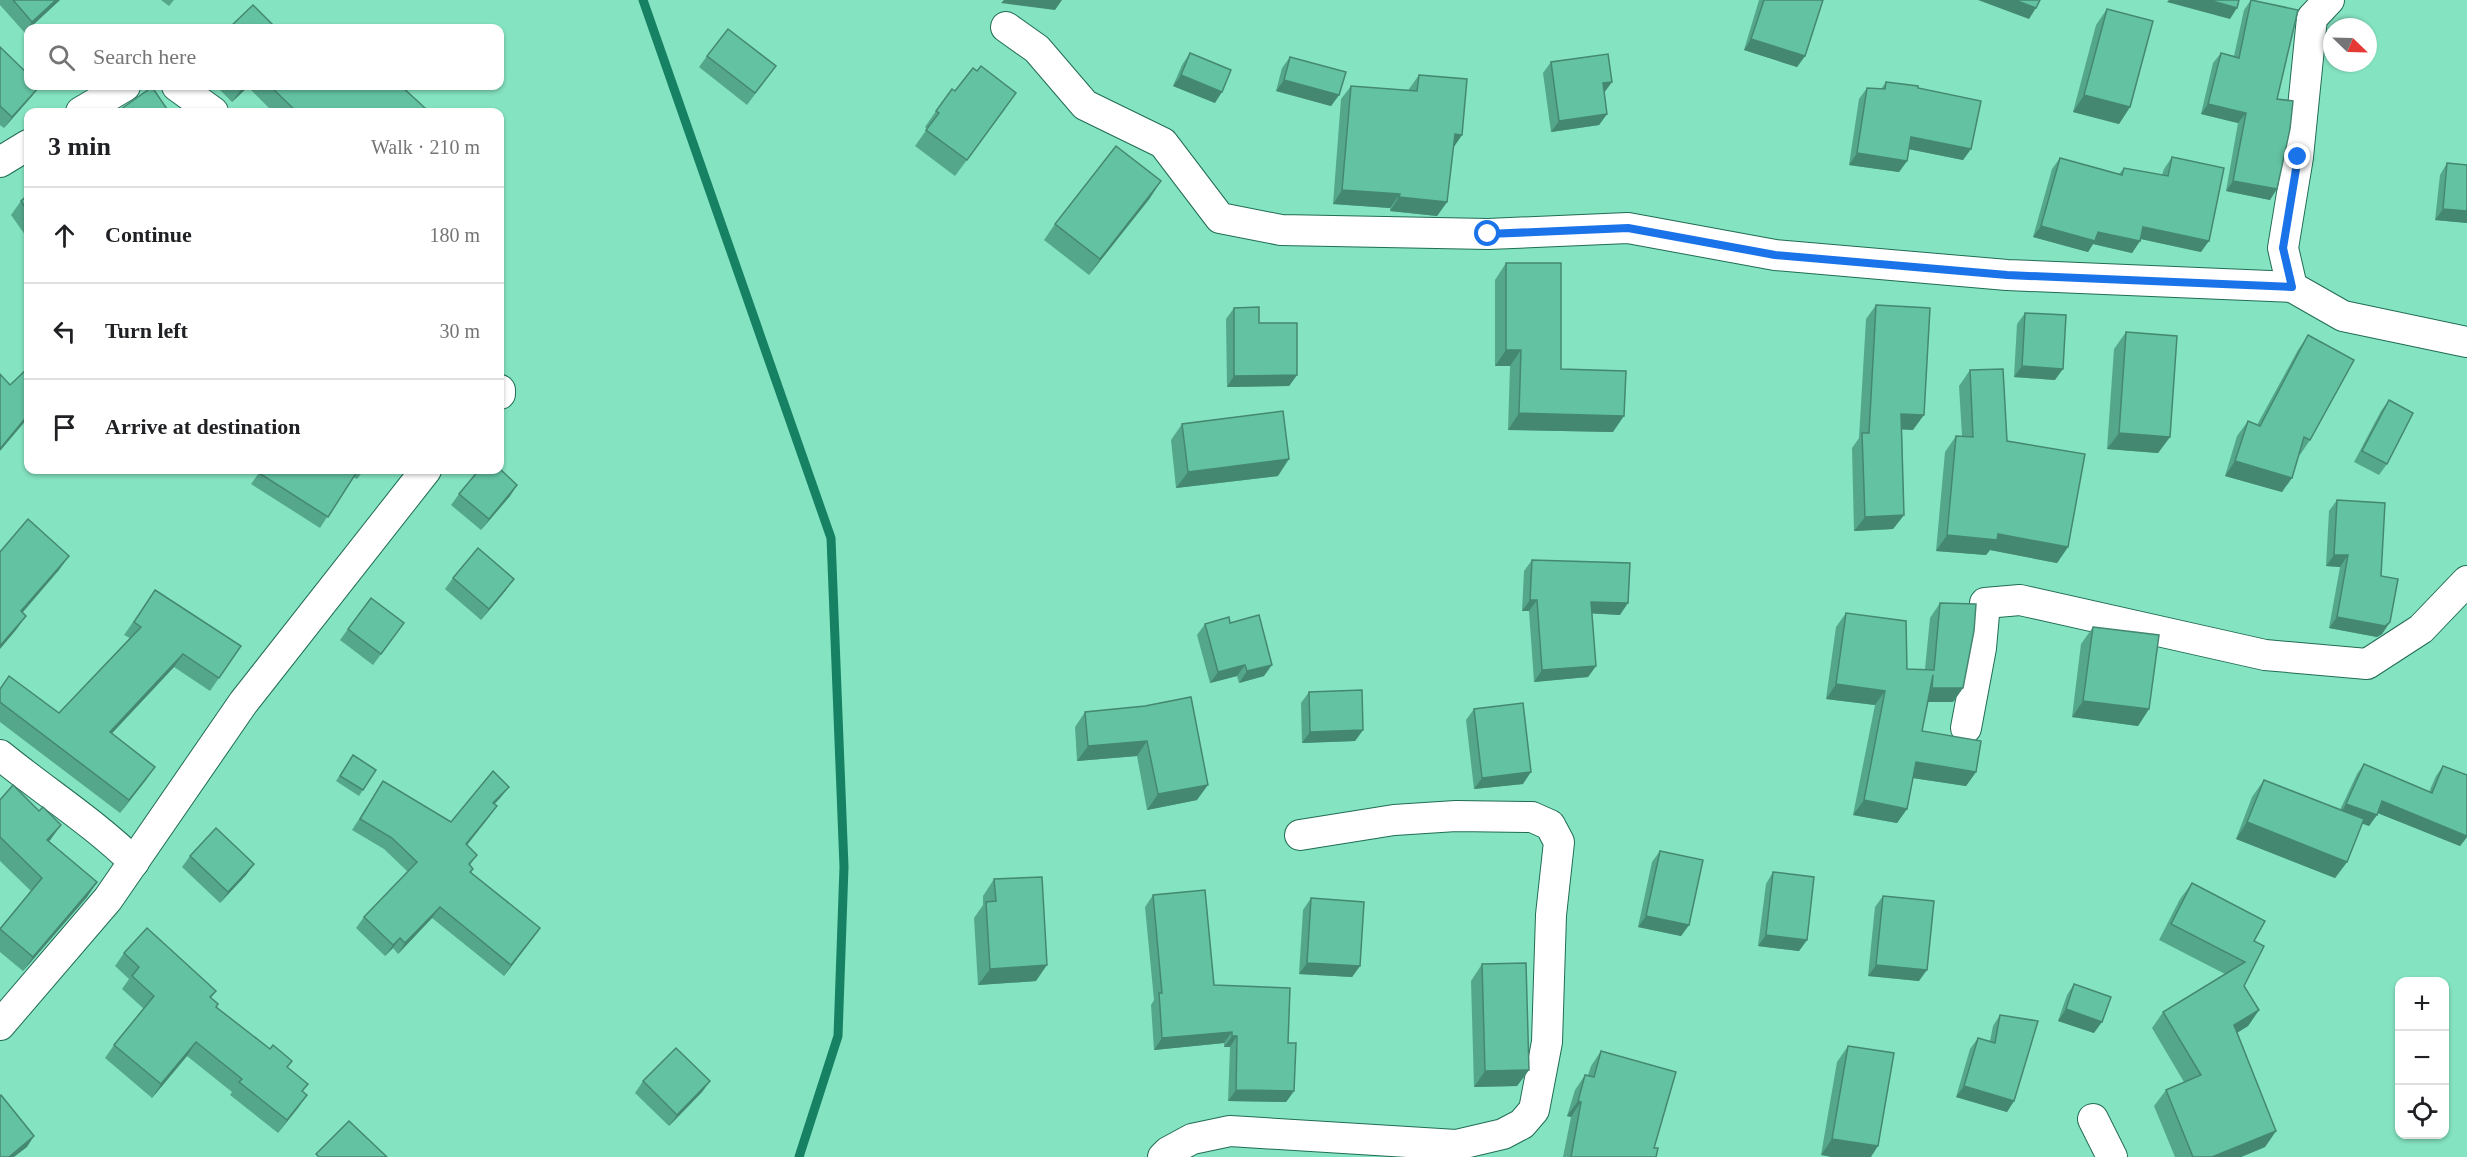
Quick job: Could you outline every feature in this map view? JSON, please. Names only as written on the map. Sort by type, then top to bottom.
[{"type":"street","points":[[2292,287],[2283,248],[2298,157],[2312,18],[2329,0]]},
{"type":"street","points":[[1006,27],[1037,49],[1085,105],[1163,143],[1220,218],[1281,230],[1488,234],[1628,228],[1786,256],[2007,275],[2292,287],[2343,316],[2467,342]]},
{"type":"street","points":[[88,108],[118,90]]},
{"type":"street","points":[[183,90],[207,108]]},
{"type":"street","points":[[0,162],[24,147]]},
{"type":"street","points":[[0,1025],[108,899],[243,703],[423,474]]},
{"type":"street","points":[[1966,728],[1981,648],[1985,603],[2020,600],[2265,655],[2367,664],[2421,629],[2467,580]]},
{"type":"street","points":[[0,755],[39,787],[109,837],[134,861]]},
{"type":"street","points":[[1162,1157],[1192,1139],[1230,1131],[1456,1145],[1503,1134],[1522,1124],[1533,1110],[1547,1042],[1551,915],[1559,842],[1550,825],[1532,817],[1456,816],[1394,820],[1300,835]]},
{"type":"street","points":[[2093,1119],[2112,1157]]},
{"type":"building","points":[[13,0],[56,0],[32,22]]},
{"type":"building","points":[[1764,0],[1823,0],[1805,56],[1751,39]]},
{"type":"building","points":[[2015,0],[2040,0],[2036,8]]},
{"type":"building","points":[[2209,0],[2239,0],[2237,8]]},
{"type":"building","points":[[2251,0],[2298,10],[2277,99],[2293,101],[2290,129],[2277,189],[2233,181],[2246,113],[2208,104],[2221,53],[2239,58]]},
{"type":"building","points":[[253,5],[272,24],[233,24]]},
{"type":"building","points":[[2107,9],[2153,21],[2130,107],[2084,95]]},
{"type":"building","points":[[728,29],[776,66],[755,93],[707,56]]},
{"type":"building","points":[[0,47],[24,70],[24,90],[36,90],[12,117],[0,106]]},
{"type":"building","points":[[1190,53],[1231,70],[1222,92],[1181,75]]},
{"type":"building","points":[[1608,54],[1612,82],[1603,83],[1607,114],[1559,121],[1551,62]]},
{"type":"building","points":[[1290,57],[1346,72],[1339,95],[1284,80]]},
{"type":"building","points":[[981,66],[1016,93],[967,160],[926,130],[939,113],[936,111],[952,89],[955,91],[973,68],[977,71]]},
{"type":"building","points":[[1419,75],[1467,79],[1462,135],[1455,134],[1447,202],[1399,197],[1400,194],[1342,190],[1351,86],[1417,91]]},
{"type":"building","points":[[1886,82],[1918,86],[1918,88],[1981,101],[1971,149],[1911,137],[1907,161],[1857,153],[1867,88],[1885,89]]},
{"type":"building","points":[[148,90],[154,90],[166,108],[123,108]]},
{"type":"building","points":[[274,90],[405,90],[425,108],[293,108]]},
{"type":"building","points":[[1116,146],[1161,181],[1100,259],[1055,224]]},
{"type":"building","points":[[2172,157],[2224,168],[2209,241],[2143,227],[2140,241],[2098,232],[2095,241],[2041,226],[2060,158],[2122,175],[2124,168],[2168,176]]},
{"type":"building","points":[[2447,163],[2467,165],[2467,211],[2443,209]]},
{"type":"building","points":[[1506,263],[1561,263],[1561,369],[1626,371],[1624,416],[1519,413],[1521,350],[1506,350]]},
{"type":"building","points":[[1876,305],[1930,308],[1924,415],[1901,414],[1904,515],[1865,517],[1862,433],[1869,433]]},
{"type":"building","points":[[1259,307],[1259,323],[1297,323],[1297,375],[1234,376],[1234,308]]},
{"type":"building","points":[[2025,313],[2066,315],[2063,369],[2022,366]]},
{"type":"building","points":[[2126,332],[2177,336],[2170,437],[2119,433]]},
{"type":"building","points":[[2308,335],[2354,360],[2310,440],[2304,437],[2292,478],[2235,461],[2248,421],[2260,426]]},
{"type":"building","points":[[2003,369],[2007,441],[2085,454],[2068,547],[1998,534],[1997,540],[1947,535],[1956,436],[1973,437],[1970,370]]},
{"type":"building","points":[[24,372],[24,420],[0,449],[0,374],[10,385]]},
{"type":"building","points":[[2389,400],[2413,413],[2387,464],[2362,451]]},
{"type":"building","points":[[1283,411],[1289,459],[1188,472],[1182,424]]},
{"type":"building","points":[[504,473],[517,485],[489,519],[459,494],[476,474]]},
{"type":"building","points":[[261,474],[355,474],[328,517]]},
{"type":"building","points":[[2337,500],[2385,503],[2381,576],[2398,579],[2390,622],[2385,626],[2337,617],[2348,555],[2334,555]]},
{"type":"building","points":[[28,519],[69,556],[21,611],[26,616],[0,646],[0,552]]},
{"type":"building","points":[[478,548],[514,579],[489,609],[453,578]]},
{"type":"building","points":[[1532,560],[1630,563],[1628,603],[1591,602],[1596,666],[1542,670],[1537,600],[1530,600]]},
{"type":"building","points":[[155,590],[241,646],[219,678],[183,654],[110,732],[155,767],[129,800],[0,702],[0,689],[9,676],[59,713],[141,627],[134,622]]},
{"type":"building","points":[[371,598],[404,623],[381,654],[348,629]]},
{"type":"building","points":[[1940,603],[1976,604],[1974,631],[1963,688],[1932,688],[1933,675],[1922,731],[1981,741],[1976,772],[1916,762],[1907,809],[1864,800],[1885,691],[1836,684],[1846,613],[1906,621],[1907,669],[1934,670]]},
{"type":"building","points":[[1259,615],[1272,665],[1247,671],[1245,665],[1218,672],[1205,624],[1229,617],[1230,623]]},
{"type":"building","points":[[2093,627],[2159,635],[2149,709],[2083,701]]},
{"type":"building","points":[[1362,690],[1363,730],[1310,732],[1309,692]]},
{"type":"building","points":[[1191,697],[1208,785],[1158,794],[1147,741],[1088,746],[1085,712],[1145,706]]},
{"type":"building","points":[[1523,703],[1531,772],[1482,778],[1474,709]]},
{"type":"building","points":[[353,755],[376,770],[363,790],[340,776]]},
{"type":"building","points":[[2364,764],[2432,793],[2443,766],[2467,775],[2467,836],[2382,801],[2377,815],[2346,804]]},
{"type":"building","points":[[493,771],[509,787],[493,803],[497,806],[466,844],[477,855],[469,864],[473,869],[470,872],[540,928],[511,965],[440,907],[405,943],[400,938],[393,945],[364,917],[417,862],[392,838],[360,819],[383,781],[451,822]]},
{"type":"building","points":[[2264,780],[2364,819],[2347,862],[2247,822]]},
{"type":"building","points":[[13,785],[39,811],[43,807],[61,825],[47,840],[97,882],[33,957],[0,929],[42,878],[0,837],[0,800]]},
{"type":"building","points":[[216,828],[254,864],[228,892],[190,856]]},
{"type":"building","points":[[1660,851],[1703,860],[1689,925],[1646,916]]},
{"type":"building","points":[[1773,872],[1814,877],[1807,940],[1766,935]]},
{"type":"building","points":[[1042,877],[1047,965],[990,969],[986,902],[996,901],[994,879]]},
{"type":"building","points":[[2192,883],[2265,921],[2254,941],[2264,946],[2244,986],[2259,1010],[2234,1025],[2276,1131],[2212,1157],[2193,1157],[2166,1090],[2201,1075],[2163,1012],[2245,962],[2171,924]]},
{"type":"building","points":[[1205,890],[1214,985],[1290,988],[1288,1043],[1296,1043],[1294,1091],[1236,1090],[1237,1036],[1232,1036],[1232,1032],[1162,1038],[1159,993],[1162,993],[1153,895]]},
{"type":"building","points":[[1883,896],[1934,901],[1927,970],[1876,965]]},
{"type":"building","points":[[1311,898],[1364,902],[1360,966],[1307,963]]},
{"type":"building","points":[[147,928],[216,991],[210,997],[218,1004],[216,1007],[270,1049],[273,1045],[292,1061],[287,1067],[308,1084],[302,1091],[307,1095],[287,1120],[239,1082],[242,1079],[196,1042],[161,1084],[114,1045],[154,996],[132,976],[139,967],[124,953]]},
{"type":"building","points":[[1526,963],[1529,1070],[1485,1071],[1482,964]]},
{"type":"building","points":[[2074,984],[2111,997],[2102,1022],[2066,1009]]},
{"type":"building","points":[[2000,1015],[2038,1021],[2014,1101],[1964,1086],[1978,1038],[1995,1043]]},
{"type":"building","points":[[1848,1046],[1894,1053],[1878,1146],[1832,1139]]},
{"type":"building","points":[[676,1048],[710,1081],[677,1115],[643,1081]]},
{"type":"building","points":[[1601,1051],[1676,1072],[1654,1148],[1658,1148],[1656,1157],[1571,1157],[1581,1102],[1578,1101],[1585,1075],[1594,1077]]},
{"type":"building","points":[[1,1095],[34,1136],[9,1157],[0,1157]]},
{"type":"building","points":[[349,1121],[387,1157],[319,1157],[316,1154]]},
{"type":"waterway","points":[[643,0],[831,538],[844,867],[838,1036],[799,1157]]},
{"type":"route","points":[[1488,234],[1628,228],[1775,255],[2007,275],[2292,287],[2283,248],[2298,157]]}]
